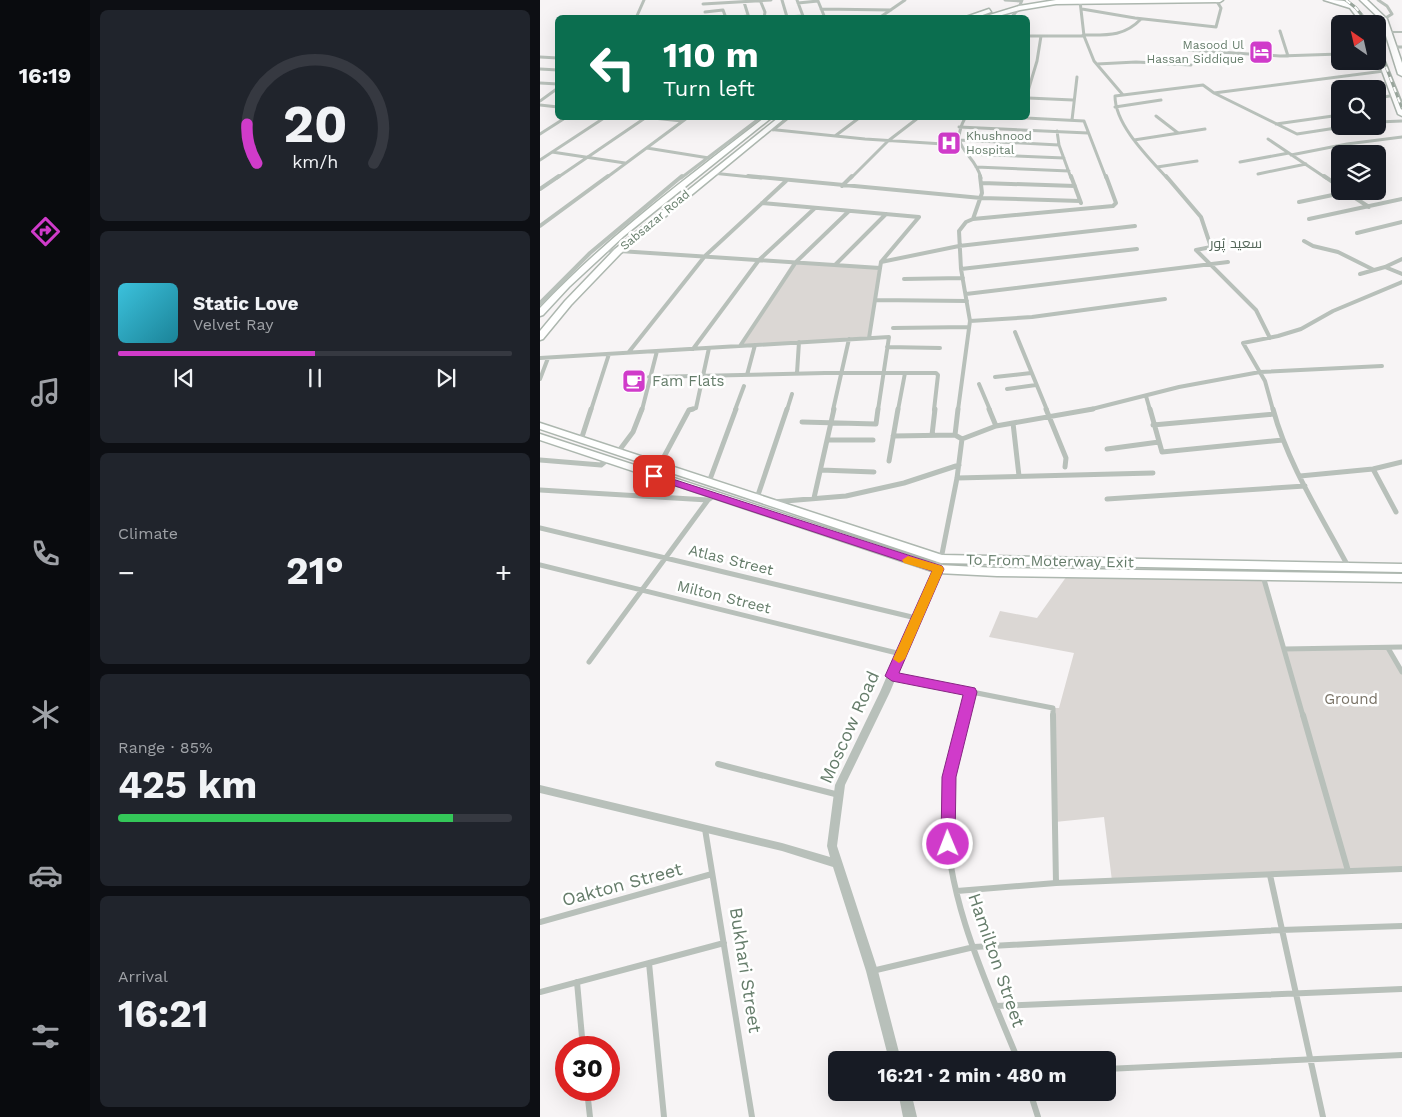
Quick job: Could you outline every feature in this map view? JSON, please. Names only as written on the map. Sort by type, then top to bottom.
[{"type":"main road","points":[[977,15],[1020,3],[1040,0]]},
{"type":"main road","points":[[990,15],[1020,3],[1220,0]]},
{"type":"main road","points":[[1326,0],[1353,7]]},
{"type":"main road","points":[[1342,0],[1353,7],[1359,15]]},
{"type":"main road","points":[[1363,0],[1380,15]]},
{"type":"main road","points":[[1386,26],[1402,74]]},
{"type":"main road","points":[[1384,71],[1402,114]]},
{"type":"main road","name":"Sabsazar Road","points":[[540,312],[600,250],[711,158],[765,120]]},
{"type":"main road","name":"Sabsazar Road","points":[[540,337],[568,303],[618,251],[711,173],[758,136],[770,130],[780,120]]},
{"type":"main road","points":[[746,135],[758,136]]},
{"type":"main road","name":"To From Moterway Exit","points":[[540,426],[770,502],[940,564],[1402,568]]},
{"type":"main road","name":"To From Moterway Exit","points":[[540,437],[711,498],[940,564],[1263,576],[1402,578]]},
{"type":"street","points":[[637,15],[644,0]]},
{"type":"street","points":[[761,0],[764,15]]},
{"type":"street","points":[[703,4],[771,0]]},
{"type":"street","points":[[782,0],[786,15]]},
{"type":"street","points":[[884,15],[905,0]]},
{"type":"street","points":[[1005,0],[1020,3],[1013,15]]},
{"type":"street","points":[[1082,9],[1141,19],[1216,27],[1221,8],[1216,0]]},
{"type":"street","points":[[1378,0],[1392,14],[1386,18]]},
{"type":"street","points":[[802,15],[797,1],[818,1],[824,15]]},
{"type":"street","points":[[1080,1],[1084,35],[1097,64],[1123,95]]},
{"type":"street","points":[[744,2],[747,15]]},
{"type":"street","points":[[821,9],[891,10]]},
{"type":"street","points":[[705,12],[723,10],[725,15]]},
{"type":"street","points":[[1030,36],[1122,35],[1141,19]]},
{"type":"street","points":[[1280,31],[1288,56]]},
{"type":"street","points":[[1388,32],[1401,34]]},
{"type":"street","points":[[1030,84],[1037,61],[1041,36]]},
{"type":"street","points":[[1393,47],[1402,47]]},
{"type":"street","points":[[1188,50],[1288,56],[1331,54]]},
{"type":"street","points":[[540,56],[555,58]]},
{"type":"street","points":[[1097,64],[1136,62],[1192,65]]},
{"type":"street","points":[[540,69],[555,70]]},
{"type":"street","points":[[1214,93],[1384,71]]},
{"type":"street","points":[[1072,120],[1077,77]]},
{"type":"street","points":[[540,83],[555,84]]},
{"type":"street","points":[[1270,338],[1256,310],[1196,250],[1211,247],[1201,217],[1134,140],[1114,107],[1115,96],[1203,85],[1214,93],[1297,134],[1331,129]]},
{"type":"street","points":[[540,101],[555,90]]},
{"type":"street","points":[[1386,97],[1395,95]]},
{"type":"street","points":[[1030,98],[1073,100]]},
{"type":"street","points":[[1114,107],[1161,100]]},
{"type":"street","points":[[540,105],[555,106]]},
{"type":"street","points":[[1276,124],[1331,115]]},
{"type":"street","points":[[1156,116],[1178,133]]},
{"type":"street","points":[[955,435],[963,364],[970,324],[961,269],[959,231],[966,222],[973,219],[1113,206],[1116,203],[1084,121],[1030,118]]},
{"type":"street","points":[[540,134],[562,120]]},
{"type":"street","points":[[540,160],[601,120]]},
{"type":"street","points":[[540,189],[642,120]]},
{"type":"street","points":[[672,120],[682,121]]},
{"type":"street","points":[[648,148],[711,158],[758,120]]},
{"type":"street","points":[[770,130],[785,120]]},
{"type":"street","points":[[835,136],[856,120]]},
{"type":"street","points":[[842,186],[888,141],[915,120]]},
{"type":"street","points":[[963,120],[959,128],[959,145],[976,167],[982,183],[981,198],[973,219]]},
{"type":"street","points":[[540,226],[682,121]]},
{"type":"street","points":[[1386,122],[1402,121]]},
{"type":"street","points":[[959,128],[1088,133]]},
{"type":"street","points":[[1134,140],[1205,129]]},
{"type":"street","points":[[770,130],[888,141],[959,145]]},
{"type":"street","points":[[1057,132],[1059,145],[1083,208]]},
{"type":"street","points":[[1240,162],[1402,137]]},
{"type":"street","points":[[1268,139],[1331,181]]},
{"type":"street","points":[[958,140],[1059,145]]},
{"type":"street","points":[[552,152],[625,163]]},
{"type":"street","points":[[966,154],[1064,158]]},
{"type":"street","points":[[1157,167],[1197,161]]},
{"type":"street","points":[[1258,174],[1306,164]]},
{"type":"street","points":[[976,167],[1069,171]]},
{"type":"street","points":[[711,173],[981,198],[1080,201]]},
{"type":"street","points":[[628,353],[705,256],[786,181]]},
{"type":"street","points":[[982,183],[1075,186]]},
{"type":"street","points":[[1299,202],[1331,195]]},
{"type":"street","points":[[1309,219],[1402,199]]},
{"type":"street","points":[[1358,200],[1368,207]]},
{"type":"street","points":[[762,203],[919,217],[882,262],[869,338]]},
{"type":"street","points":[[693,349],[759,260],[815,208]]},
{"type":"street","points":[[740,346],[796,262],[850,211]]},
{"type":"street","points":[[835,265],[886,214]]},
{"type":"street","points":[[1357,233],[1402,222]]},
{"type":"street","points":[[882,262],[959,246],[1135,226]]},
{"type":"street","points":[[1304,241],[1313,246],[1338,252],[1374,270]]},
{"type":"street","points":[[961,269],[1137,249]]},
{"type":"street","points":[[540,303],[600,250],[880,268]]},
{"type":"street","points":[[1360,274],[1385,267],[1402,259]]},
{"type":"street","points":[[966,294],[1228,262]]},
{"type":"street","points":[[1385,267],[1402,274]]},
{"type":"street","points":[[904,279],[963,278]]},
{"type":"street","points":[[1349,568],[1305,486],[1283,440],[1265,381],[1243,343],[1290,334],[1333,311],[1402,282]]},
{"type":"street","points":[[893,328],[970,324],[1165,299]]},
{"type":"street","points":[[875,300],[967,302]]},
{"type":"street","points":[[1015,332],[1066,458],[1065,467]]},
{"type":"street","points":[[540,358],[889,336],[876,424],[802,422]]},
{"type":"street","points":[[814,498],[849,339]]},
{"type":"street","points":[[797,373],[800,342]]},
{"type":"street","points":[[747,375],[755,345]]},
{"type":"street","points":[[887,347],[940,348]]},
{"type":"street","points":[[659,466],[689,410],[696,408],[709,348]]},
{"type":"street","points":[[618,452],[626,446],[637,428],[657,352]]},
{"type":"street","points":[[581,440],[609,354]]},
{"type":"street","points":[[540,379],[548,358]]},
{"type":"street","points":[[962,439],[1012,422],[1085,411],[1180,387],[1260,372],[1382,366]]},
{"type":"street","points":[[649,377],[932,372],[938,375],[932,436]]},
{"type":"street","points":[[996,377],[1031,372]]},
{"type":"street","points":[[889,461],[904,373]]},
{"type":"street","points":[[979,384],[996,426]]},
{"type":"street","points":[[1008,389],[1036,385]]},
{"type":"street","points":[[709,482],[744,386]]},
{"type":"street","points":[[757,498],[792,394]]},
{"type":"street","points":[[1146,396],[1162,452],[1283,440]]},
{"type":"street","points":[[1153,425],[1274,414]]},
{"type":"street","points":[[1012,422],[1019,476]]},
{"type":"street","points":[[893,436],[955,435],[962,439]]},
{"type":"street","points":[[940,564],[957,478],[962,439]]},
{"type":"street","points":[[828,440],[873,440]]},
{"type":"street","points":[[1107,449],[1159,442]]},
{"type":"street","points":[[540,460],[601,464],[607,460]]},
{"type":"street","points":[[1300,476],[1373,468],[1402,462]]},
{"type":"street","points":[[770,502],[846,496],[904,483],[959,465]]},
{"type":"street","points":[[1373,468],[1396,512]]},
{"type":"street","points":[[821,470],[874,472]]},
{"type":"street","points":[[957,478],[1153,473]]},
{"type":"street","points":[[1107,499],[1305,486]]},
{"type":"street","points":[[540,490],[711,498]]},
{"type":"street","points":[[589,662],[711,498]]},
{"type":"street","name":"Atlas Street","points":[[540,528],[916,618]]},
{"type":"street","name":"Moscow Road","points":[[893,1051],[872,971],[832,846],[840,785],[892,676],[940,564]]},
{"type":"street","name":"Milton Street","points":[[540,565],[901,654]]},
{"type":"street","points":[[1263,576],[1348,871]]},
{"type":"street","points":[[1388,648],[1402,672]]},
{"type":"street","points":[[1284,649],[1402,648]]},
{"type":"street","points":[[892,676],[1053,708],[1056,883]]},
{"type":"street","name":"Hamilton Street","points":[[970,692],[949,777],[948,844],[962,912],[1014,1051]]},
{"type":"street","points":[[718,764],[839,795]]},
{"type":"street","points":[[540,789],[782,846],[838,864]]},
{"type":"street","name":"Bukhari Street","points":[[705,829],[752,1117]]},
{"type":"street","points":[[957,891],[1056,883],[1402,869]]},
{"type":"street","name":"Oakton Street","points":[[540,922],[712,874]]},
{"type":"street","points":[[1270,875],[1323,1117]]},
{"type":"street","points":[[872,971],[974,947],[1281,930],[1402,926]]},
{"type":"street","points":[[540,992],[724,943]]},
{"type":"street","points":[[649,963],[664,1117]]},
{"type":"street","points":[[577,982],[582,1036]]},
{"type":"street","points":[[996,1006],[1402,988]]},
{"type":"street","points":[[1116,1069],[1402,1055]]},
{"type":"street","points":[[588,1101],[590,1117]]},
{"type":"street","points":[[906,1101],[910,1117]]},
{"type":"street","points":[[1033,1101],[1038,1117]]},
{"type":"green space","points":[[793,262],[880,268],[869,338],[740,346]]},
{"type":"green space","name":"Ground","points":[[1069,573],[1263,576],[1284,649],[1388,648],[1402,672],[1402,869],[1112,881],[1104,817],[1055,822],[1053,708],[1059,708],[1074,653],[989,637],[1000,611],[1037,618]]},
{"type":"railway","points":[[1346,0],[1362,15]]},
{"type":"railway","points":[[1386,67],[1402,108]]},
{"type":"slow traffic","points":[[899,659],[938,569],[908,560]]},
{"type":"place","name":"Masood Ul Hassan Siddique","points":[[1261,52]]},
{"type":"place","name":"Khushnood Hospital","points":[[949,143]]},
{"type":"place","name":"Fam Flats","points":[[634,381]]},
{"type":"district","name":"سعید پُور","points":[[1236,243]]},
{"type":"route","points":[[654,476],[938,569],[892,676],[970,692],[949,777],[948,844]]}]
